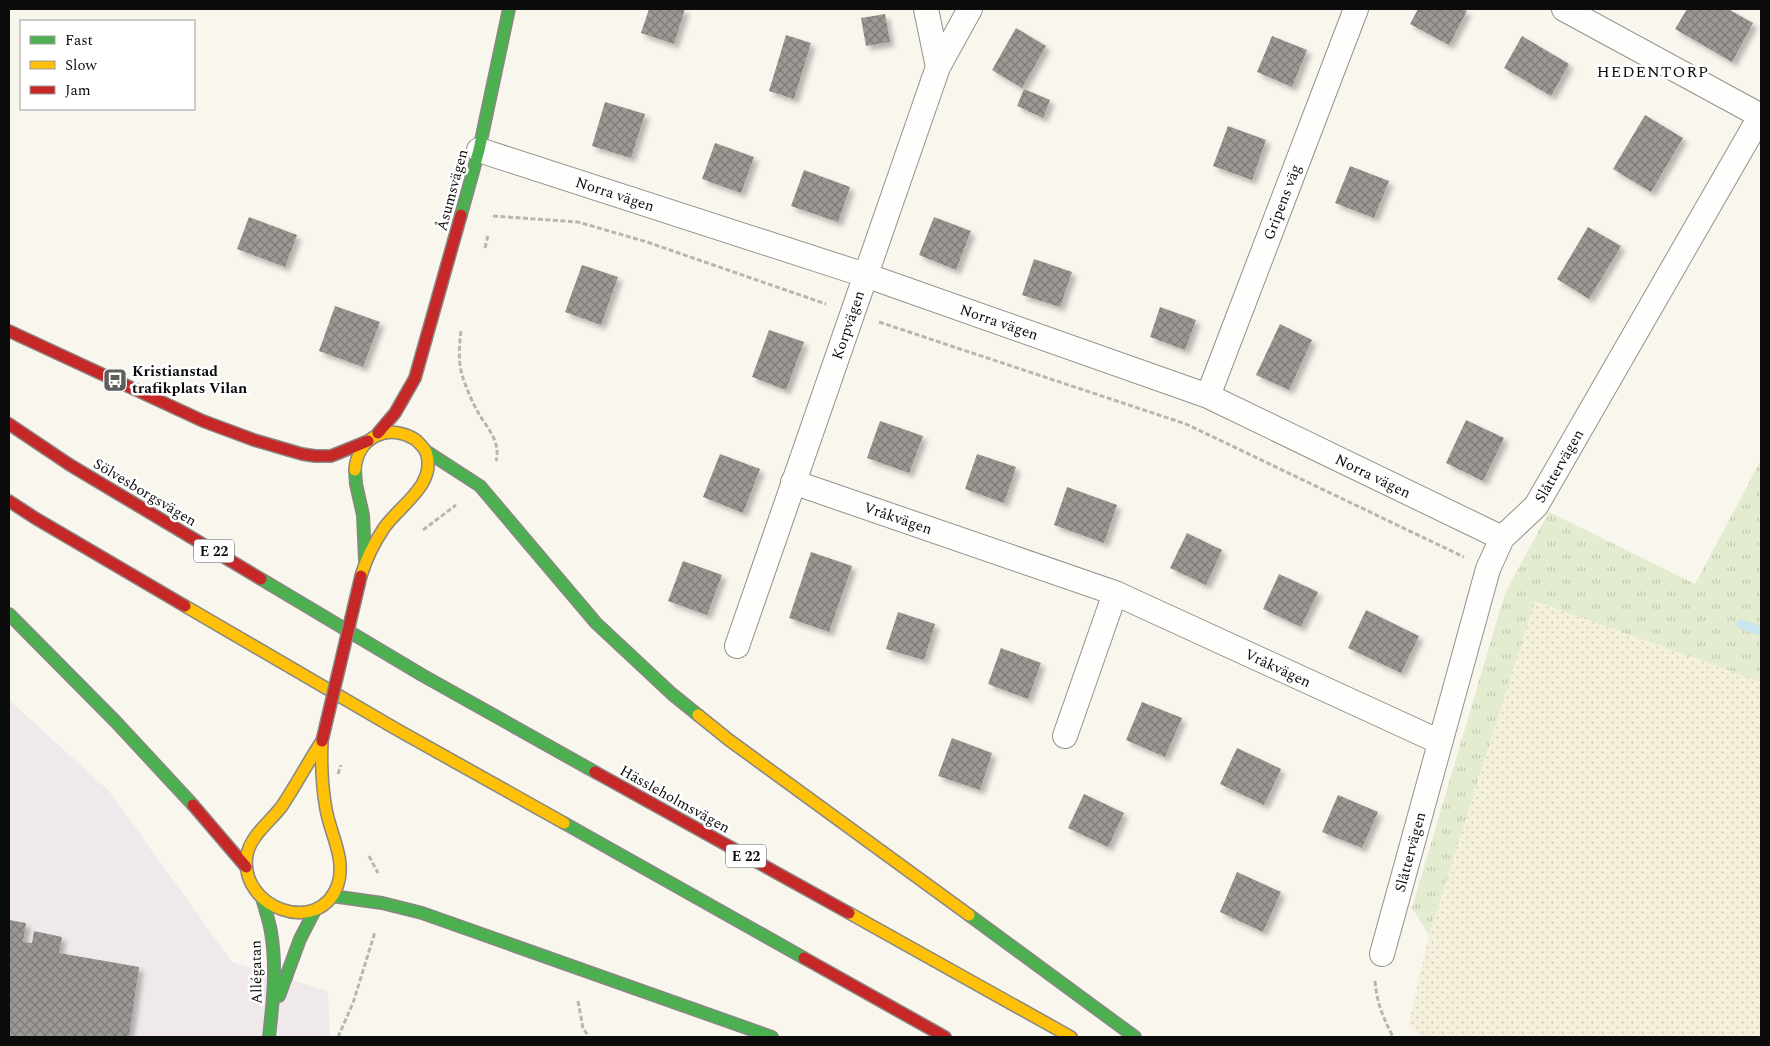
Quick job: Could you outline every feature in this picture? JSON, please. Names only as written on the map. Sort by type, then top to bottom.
[{"type":"main road","name":"Åsumsvägen","points":[[416,396],[416,378],[478,150],[509,9]]},
{"type":"main road","points":[[9,331],[203,421],[254,440],[315,456],[331,456],[350,450],[368,441]]},
{"type":"main road","name":"Åsumsvägen","points":[[368,441],[378,433],[395,413],[416,378]]},
{"type":"main road","name":"Sölvesborgsvägen","points":[[9,424],[70,465],[422,675]]},
{"type":"main road","points":[[365,560],[395,514],[417,493],[426,480],[429,465],[418,425]]},
{"type":"main road","points":[[378,433],[389,431],[412,437],[423,448],[459,470],[480,486],[596,623],[672,694],[729,740],[1136,1037]]},
{"type":"main road","points":[[317,758],[326,810],[337,851],[340,871],[338,885],[332,896],[314,912],[300,914],[286,912],[273,907],[262,898],[251,884],[246,867],[246,858],[254,838],[275,815],[317,758],[322,742],[365,560],[363,515],[355,477],[355,466],[359,452],[368,441]]},
{"type":"main road","points":[[9,501],[396,729],[945,1037]]},
{"type":"main road","points":[[9,614],[116,722],[246,867]]},
{"type":"main road","name":"Hässleholmsvägen","points":[[422,675],[1071,1037]]},
{"type":"main road","points":[[332,896],[382,903],[422,913],[772,1037]]},
{"type":"main road","name":"Allégatan","points":[[262,898],[271,932],[273,959],[272,1016],[269,1037]]},
{"type":"main road","name":"Allégatan","points":[[272,1016],[300,939],[314,912]]},
{"type":"street","points":[[926,9],[938,67]]},
{"type":"street","name":"Korpvägen","points":[[737,646],[938,67],[970,9]]},
{"type":"street","name":"Gripens väg","points":[[1208,396],[1356,9]]},
{"type":"street","points":[[1564,9],[1761,116]]},
{"type":"street","name":"Slåttervägen","points":[[1382,954],[1488,569],[1502,538],[1536,506],[1761,116]]},
{"type":"street","name":"Norra vägen","points":[[478,150],[865,275],[1208,396],[1502,538]]},
{"type":"street","name":"Vråkvägen","points":[[793,482],[1115,593],[1440,742]]},
{"type":"street","points":[[1065,736],[1115,593]]},
{"type":"path","points":[[491,224],[493,216],[578,222],[656,245],[852,313],[1186,424],[1488,569]]},
{"type":"path","points":[[484,250],[489,232]]},
{"type":"path","points":[[419,534],[480,486],[494,468],[498,455],[494,436],[478,413],[462,376],[459,346],[462,324]]},
{"type":"path","points":[[1382,954],[1375,981],[1376,996],[1381,1014],[1393,1037]]},
{"type":"path","points":[[578,1001],[583,1028],[589,1037]]},
{"type":"shaded area","points":[[1535,601],[1761,682],[1761,1037],[1423,1037],[1408,1026],[1429,935]]},
{"type":"shaded area","points":[[9,700],[109,791],[232,962],[328,991],[330,1037],[9,1037]]},
{"type":"green space","points":[[1761,460],[1761,682],[1535,601],[1429,935],[1412,908],[1505,593],[1549,512],[1695,584]]},
{"type":"building","points":[[649,9],[685,9],[674,44],[641,33]]},
{"type":"building","points":[[1418,9],[1462,9],[1467,11],[1449,45],[1410,24]]},
{"type":"building","points":[[1687,9],[1728,9],[1753,23],[1732,62],[1675,29]]},
{"type":"building","points":[[885,14],[890,42],[866,46],[861,18]]},
{"type":"building","points":[[1016,28],[1046,46],[1022,88],[992,70]]},
{"type":"building","points":[[786,35],[811,43],[794,99],[769,91]]},
{"type":"building","points":[[1272,36],[1307,50],[1292,87],[1257,72]]},
{"type":"building","points":[[1522,36],[1569,64],[1551,96],[1504,68]]},
{"type":"building","points":[[1024,89],[1050,100],[1043,118],[1017,106]]},
{"type":"building","points":[[605,102],[645,114],[631,158],[592,146]]},
{"type":"building","points":[[1645,115],[1683,138],[1651,192],[1613,169]]},
{"type":"building","points":[[1228,126],[1266,140],[1252,180],[1213,166]]},
{"type":"building","points":[[715,143],[754,157],[741,193],[702,179]]},
{"type":"building","points":[[1350,166],[1389,181],[1374,218],[1335,203]]},
{"type":"building","points":[[804,170],[850,187],[838,222],[791,206]]},
{"type":"building","points":[[249,217],[297,235],[285,267],[237,249]]},
{"type":"building","points":[[934,217],[971,231],[956,270],[919,255]]},
{"type":"building","points":[[1588,227],[1621,246],[1589,299],[1557,279]]},
{"type":"building","points":[[1034,259],[1072,272],[1060,307],[1022,295]]},
{"type":"building","points":[[582,265],[618,277],[601,325],[565,312]]},
{"type":"building","points":[[335,306],[380,322],[363,367],[319,351]]},
{"type":"building","points":[[1160,307],[1196,320],[1185,350],[1150,337]]},
{"type":"building","points":[[1280,324],[1312,340],[1289,390],[1256,375]]},
{"type":"building","points":[[769,330],[804,342],[786,390],[752,377]]},
{"type":"building","points":[[1466,420],[1504,438],[1483,481],[1446,463]]},
{"type":"building","points":[[880,421],[923,436],[909,473],[867,458]]},
{"type":"building","points":[[720,454],[760,469],[743,513],[703,497]]},
{"type":"building","points":[[977,454],[1016,467],[1004,503],[965,489]]},
{"type":"building","points":[[1067,487],[1117,505],[1104,543],[1054,525]]},
{"type":"building","points":[[1187,533],[1222,550],[1206,585],[1170,568]]},
{"type":"building","points":[[811,552],[852,566],[829,632],[789,618]]},
{"type":"building","points":[[683,561],[722,575],[707,615],[668,601]]},
{"type":"building","points":[[1279,574],[1318,592],[1301,627],[1263,609]]},
{"type":"building","points":[[1366,610],[1419,636],[1401,673],[1348,648]]},
{"type":"building","points":[[898,612],[935,624],[924,660],[886,649]]},
{"type":"building","points":[[1001,648],[1041,663],[1028,699],[988,684]]},
{"type":"building","points":[[1142,702],[1182,718],[1165,757],[1126,740]]},
{"type":"building","points":[[952,738],[992,753],[980,790],[938,776]]},
{"type":"building","points":[[1237,748],[1281,769],[1264,805],[1220,784]]},
{"type":"building","points":[[1084,794],[1124,813],[1108,847],[1068,828]]},
{"type":"building","points":[[1338,795],[1378,812],[1362,848],[1322,832]]},
{"type":"building","points":[[1237,872],[1281,892],[1263,932],[1220,912]]},
{"type":"building","points":[[9,920],[26,923],[23,942],[32,943],[34,931],[62,937],[59,953],[139,967],[129,1037],[9,1037]]},
{"type":"waterway","points":[[1741,624],[1761,631]]},
{"type":"traffic: fast","points":[[461,215],[479,150],[509,9]]},
{"type":"traffic: fast","points":[[426,451],[480,486],[596,623],[672,694],[698,715]]},
{"type":"traffic: fast","points":[[355,470],[363,515],[365,560]]},
{"type":"traffic: fast","points":[[261,579],[422,675],[595,772]]},
{"type":"traffic: fast","points":[[9,614],[116,722],[193,805]]},
{"type":"traffic: fast","points":[[564,823],[804,958]]},
{"type":"traffic: fast","points":[[332,896],[382,903],[422,913],[772,1037]]},
{"type":"traffic: fast","points":[[262,898],[270,928],[274,958],[273,998],[269,1037]]},
{"type":"traffic: fast","points":[[279,996],[300,939],[314,912]]},
{"type":"traffic: fast","points":[[969,915],[1135,1037]]},
{"type":"traffic: slow","points":[[355,470],[357,458],[368,441],[385,433],[395,432],[416,440],[427,455],[428,466],[421,486],[384,528],[365,563],[361,576]]},
{"type":"traffic: slow","points":[[185,606],[396,729],[564,823]]},
{"type":"traffic: slow","points":[[698,715],[729,740],[969,915]]},
{"type":"traffic: slow","points":[[322,741],[322,767],[326,809],[339,856],[340,875],[338,884],[329,900],[315,910],[299,913],[282,910],[267,902],[255,889],[248,874],[247,855],[252,841],[282,806],[322,741]]},
{"type":"traffic: slow","points":[[849,913],[1071,1037]]},
{"type":"traffic: jam","points":[[378,433],[395,413],[415,378],[461,215]]},
{"type":"traffic: jam","points":[[9,331],[203,421],[254,440],[315,456],[331,456],[368,441]]},
{"type":"traffic: jam","points":[[9,424],[70,465],[261,579]]},
{"type":"traffic: jam","points":[[9,501],[185,606]]},
{"type":"traffic: jam","points":[[322,741],[361,576]]},
{"type":"traffic: jam","points":[[595,772],[849,913]]},
{"type":"traffic: jam","points":[[193,805],[246,867]]},
{"type":"traffic: jam","points":[[804,958],[945,1037]]},
{"type":"place","name":"Kristianstad trafikplats Vilan","points":[[115,380]]},
{"type":"district","name":"HEDENTORP","points":[[1653,71]]}]
